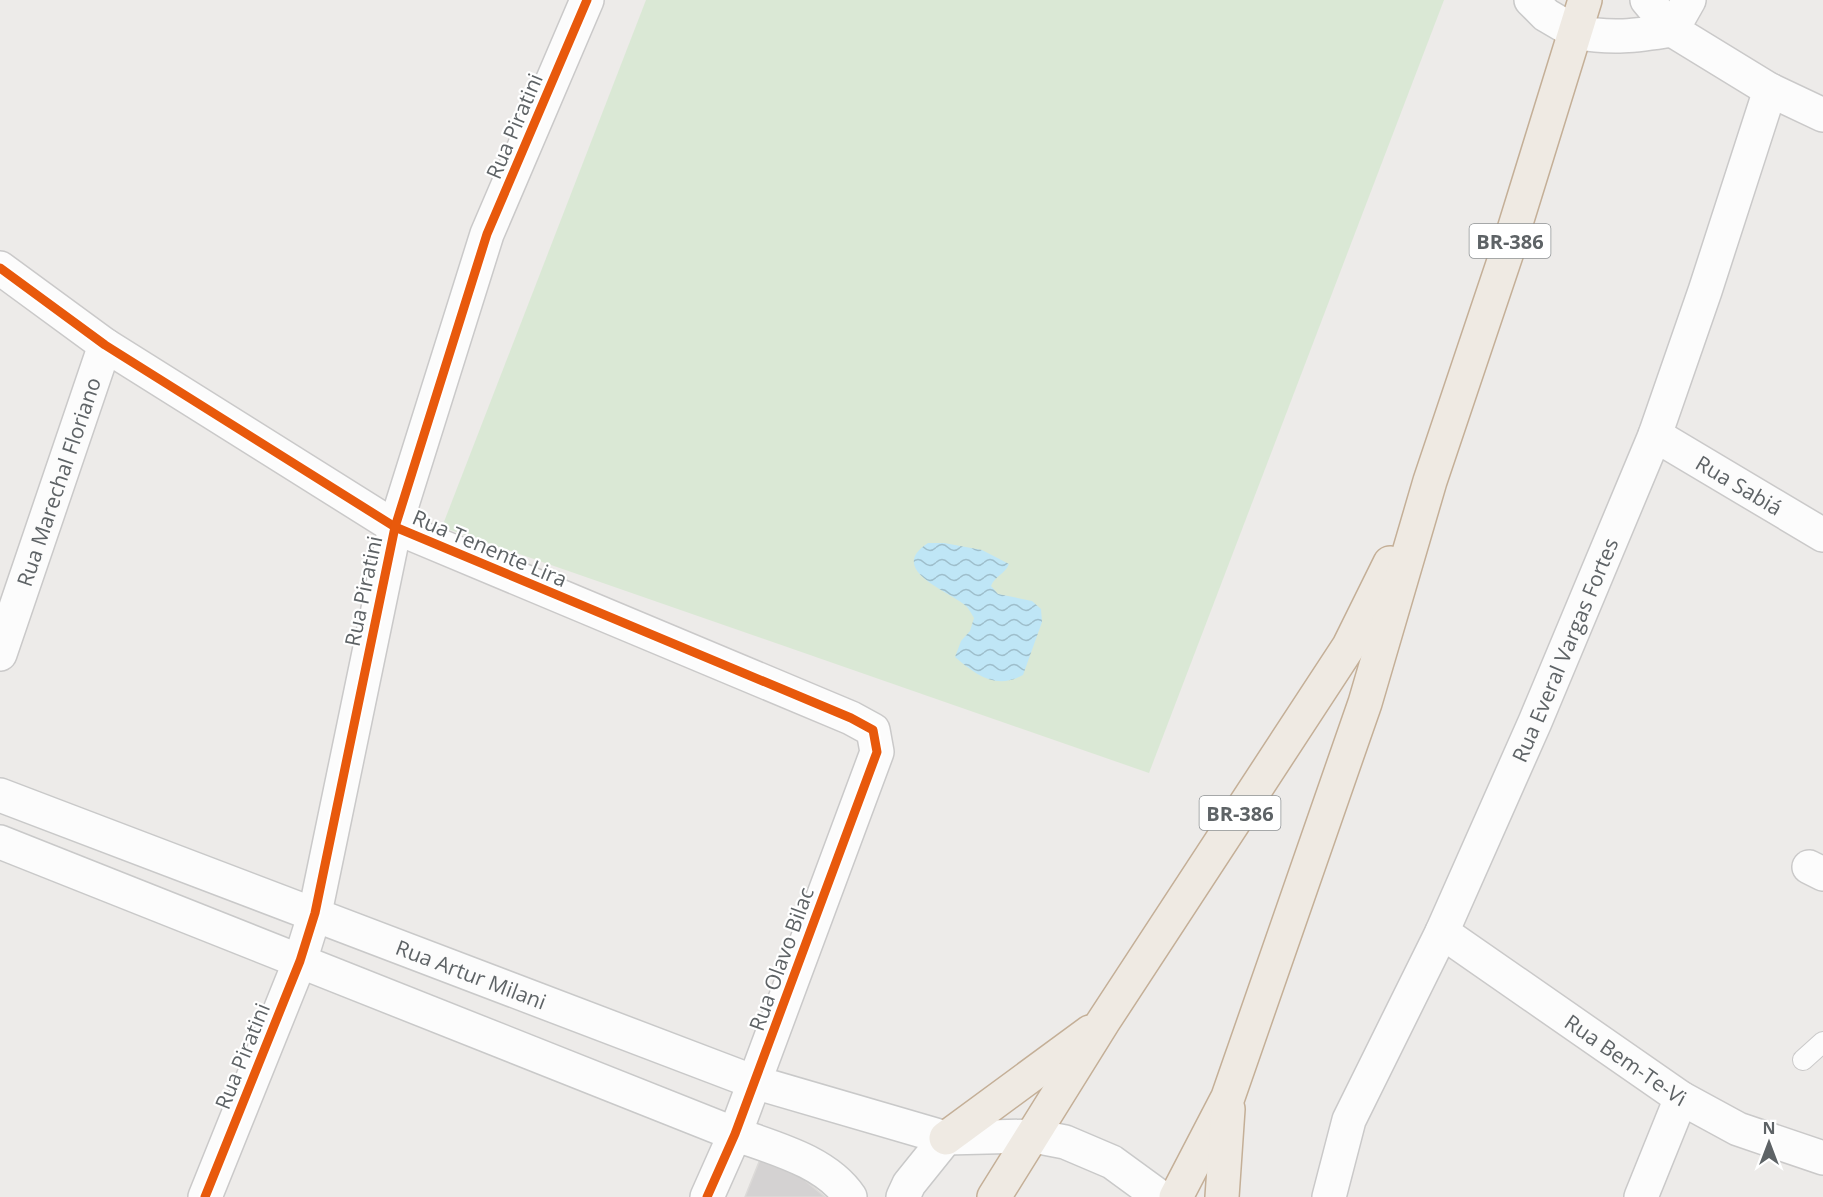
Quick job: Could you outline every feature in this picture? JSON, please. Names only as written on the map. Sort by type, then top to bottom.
[{"type":"highway","name":"BR-386","points":[[1176,1197],[1228,1097],[1365,703],[1430,481],[1508,249],[1586,0]]},
{"type":"highway","name":"BR-386","points":[[994,1197],[1104,1022],[1349,646],[1430,481]]},
{"type":"highway","points":[[946,1138],[1104,1022]]},
{"type":"highway","points":[[1222,1197],[1228,1097]]},
{"type":"street","name":"Rua Piratini","points":[[205,1197],[300,961],[315,913],[395,528],[487,234],[587,0]]},
{"type":"street","points":[[1531,0],[1546,15],[1575,32],[1602,37],[1627,37],[1672,30]]},
{"type":"street","points":[[1647,0],[1672,30],[1770,90],[1823,116]]},
{"type":"street","points":[[1672,30],[1689,0]]},
{"type":"street","name":"Rua Everal Vargas Fortes","points":[[1329,1197],[1349,1120],[1442,932],[1535,722],[1655,435],[1705,291],[1770,90]]},
{"type":"street","name":"Rua Tenente Lira","points":[[0,268],[105,345],[395,528],[851,718],[873,730]]},
{"type":"street","name":"Rua Marechal Floriano","points":[[0,654],[105,345]]},
{"type":"street","name":"Rua Sabiá","points":[[1655,435],[1823,535]]},
{"type":"street","name":"Rua Olavo Bilac","points":[[707,1197],[735,1134],[877,752],[873,730]]},
{"type":"street","name":"Rua Artur Milani","points":[[0,795],[754,1082],[946,1138],[1034,1136],[1065,1142],[1112,1162],[1160,1197]]},
{"type":"street","points":[[0,842],[808,1161],[845,1190],[850,1197]]},
{"type":"street","name":"Rua Bem-Te-Vi","points":[[1442,932],[1681,1098],[1738,1129],[1823,1158]]},
{"type":"street","points":[[464,1026],[484,978]]},
{"type":"street","points":[[1641,1197],[1681,1098]]},
{"type":"street","points":[[903,1197],[909,1184],[946,1138]]},
{"type":"lane","points":[[1803,1060],[1823,1042]]},
{"type":"green space","points":[[646,0],[1444,0],[1149,773],[442,527]]},
{"type":"water","points":[[928,543],[944,543],[982,550],[1009,564],[991,586],[998,594],[1032,601],[1041,609],[1042,622],[1023,675],[1004,681],[995,681],[979,675],[955,657],[961,641],[970,631],[974,618],[966,606],[935,587],[917,571],[914,562],[917,553]]},
{"type":"building","points":[[761,1157],[784,1163],[825,1197],[745,1197]]},
{"type":"cycle path","points":[[205,1197],[300,961],[315,913],[395,527],[487,234],[587,0]]},
{"type":"cycle path","points":[[0,268],[105,345],[395,527],[851,718],[873,730],[877,752],[735,1134],[707,1197]]}]
